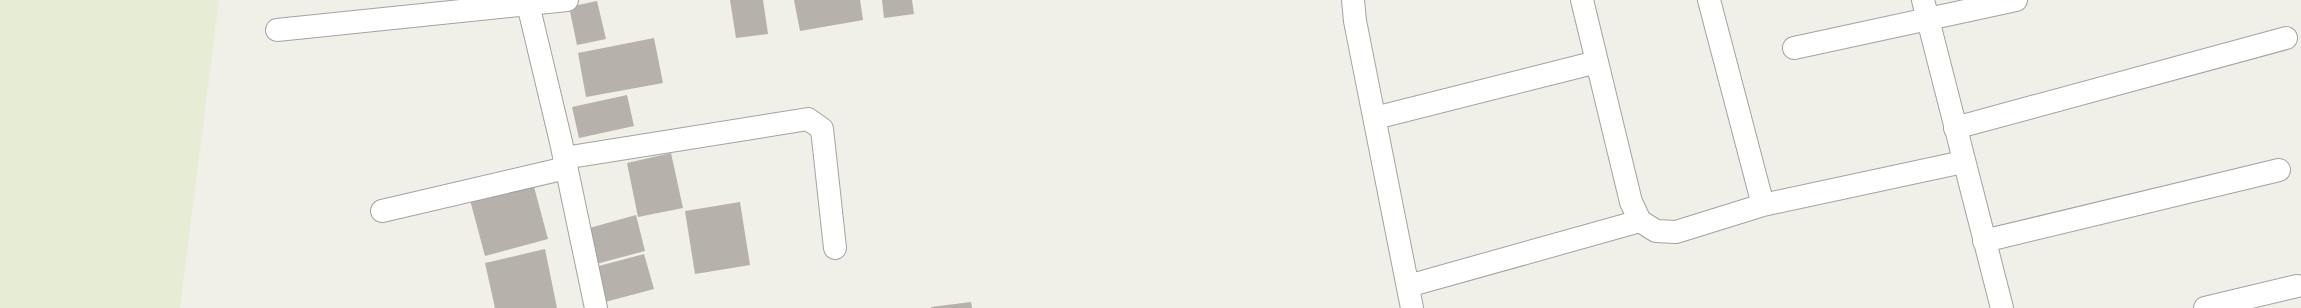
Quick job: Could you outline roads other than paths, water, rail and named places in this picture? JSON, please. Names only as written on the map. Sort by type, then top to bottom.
[{"type":"street","points":[[277,30],[567,0]]},
{"type":"street","points":[[1352,0],[1412,308]]},
{"type":"street","points":[[1582,0],[1631,202],[1640,221],[1656,231],[1676,232],[1762,206],[1963,162]]},
{"type":"street","points":[[1709,0],[1762,206]]},
{"type":"street","points":[[1794,48],[1925,10],[2016,0]]},
{"type":"street","points":[[527,3],[565,163],[596,308]]},
{"type":"street","points":[[1925,10],[1963,162],[2002,308]]},
{"type":"street","points":[[1955,128],[2286,38]]},
{"type":"street","points":[[1375,118],[1597,62]]},
{"type":"street","points":[[382,211],[565,163],[808,119],[822,128],[835,248]]},
{"type":"street","points":[[1984,241],[2279,170]]},
{"type":"street","points":[[1408,286],[1640,221]]},
{"type":"street","points":[[2205,308],[2297,286]]}]
